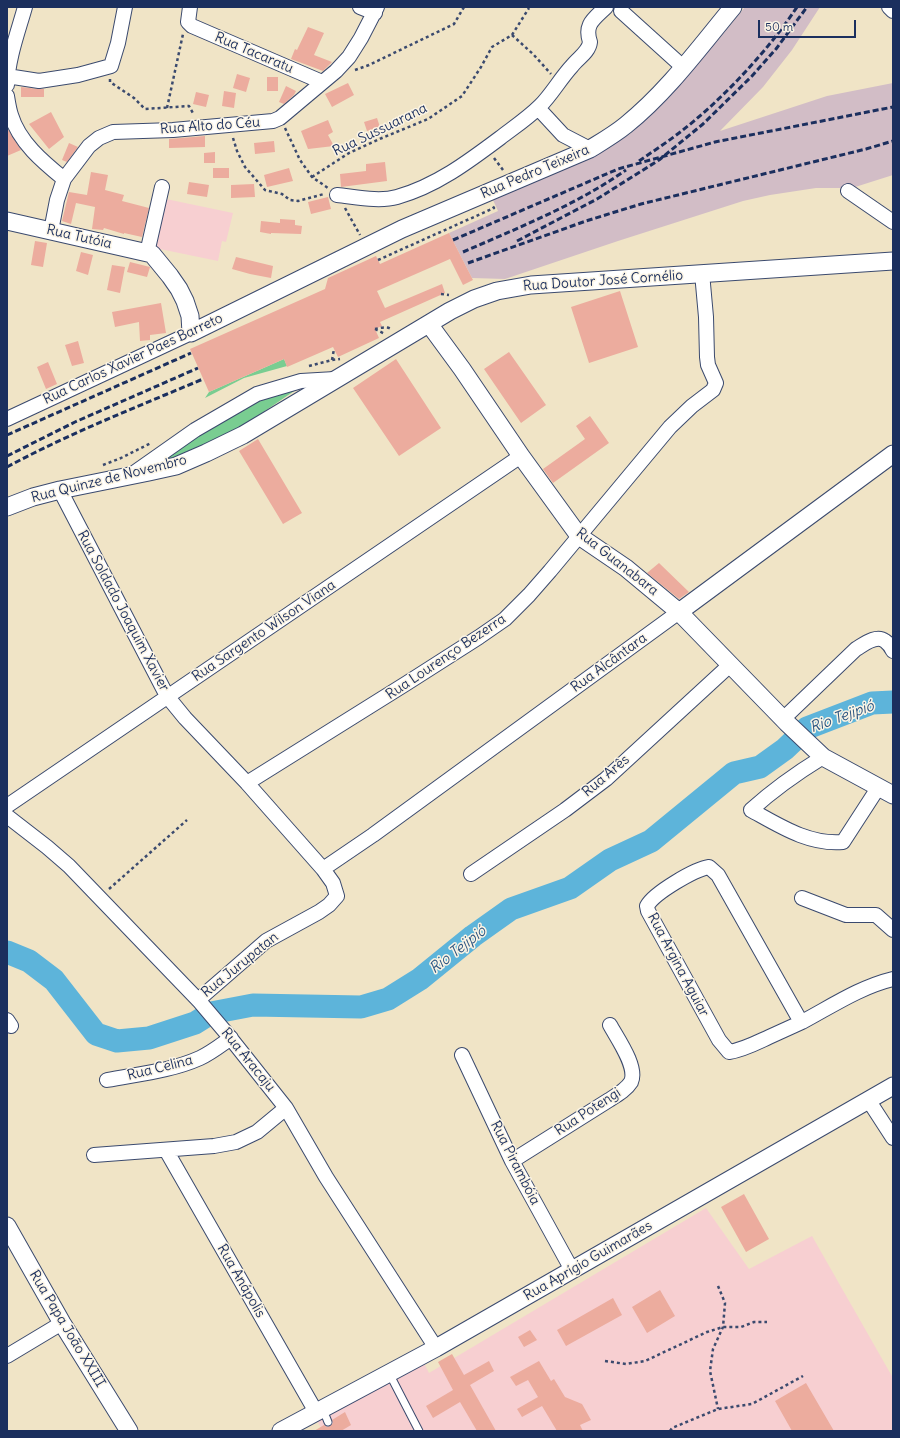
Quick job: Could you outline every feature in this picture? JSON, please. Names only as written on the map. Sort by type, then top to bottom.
[{"type":"street","points":[[7,85],[7,76],[13,48],[25,7]]},
{"type":"street","points":[[7,76],[39,81],[78,75],[111,66],[118,43],[125,7]]},
{"type":"street","points":[[188,22],[190,7]]},
{"type":"street","points":[[360,7],[376,10]]},
{"type":"street","points":[[335,193],[382,199],[397,197],[455,171],[538,108],[571,66],[588,49],[590,42],[588,28],[606,7]]},
{"type":"street","name":"Rua Pedro Teixeira","points":[[259,299],[402,229],[590,149],[626,126],[646,108],[683,67],[733,7]]},
{"type":"street","points":[[889,7],[893,11]]},
{"type":"street","points":[[621,8],[683,67]]},
{"type":"street","name":"Rua Alto do Céu","points":[[51,231],[57,200],[64,179],[89,146],[99,138],[113,132],[268,122],[280,118],[336,71],[349,57],[376,10]]},
{"type":"street","name":"Rua Tacaratu","points":[[188,22],[192,26],[322,82]]},
{"type":"street","points":[[7,96],[10,114],[17,131],[27,145],[64,179]]},
{"type":"street","points":[[538,108],[563,135],[590,149]]},
{"type":"street","points":[[162,187],[149,253],[170,276],[185,301],[190,316],[191,333]]},
{"type":"street","points":[[848,191],[893,222]]},
{"type":"street","name":"Rua Tutóia","points":[[7,221],[149,253]]},
{"type":"street","name":"Rua Doutor José Cornélio","points":[[335,379],[450,311],[474,299],[497,291],[530,285],[893,261]]},
{"type":"street","name":"Rua Lourenço Bezerra","points":[[247,783],[407,684],[505,619],[529,595],[670,427],[715,387],[716,383],[708,365],[707,357],[706,317],[702,273]]},
{"type":"street","name":"Rua Carlos Xavier Paes Barreto","points":[[7,419],[191,333],[259,299]]},
{"type":"street","name":"Rua Guanabara","points":[[429,324],[579,536],[626,568],[679,612],[820,755]]},
{"type":"street","points":[[129,476],[196,430],[257,394],[301,381],[335,379]]},
{"type":"street","name":"Rua Quinze de Novembro","points":[[7,507],[33,497],[60,490],[176,466],[243,435],[335,379]]},
{"type":"street","name":"Rua Alcântara","points":[[323,869],[373,835],[893,454]]},
{"type":"street","name":"Rua Sargento Wilson Viana","points":[[7,806],[521,456]]},
{"type":"street","name":"Rua Soldado Joaquim Xavier","points":[[60,490],[167,696],[185,718],[247,783],[323,869]]},
{"type":"street","points":[[785,721],[856,649],[867,642],[880,639],[884,640],[893,650]]},
{"type":"street","name":"Rua Arês","points":[[471,874],[565,810],[606,779],[730,665]]},
{"type":"street","points":[[820,755],[886,792],[843,842],[829,843],[797,835],[750,810],[820,755]]},
{"type":"street","name":"Rua Aracaju","points":[[7,816],[69,866],[199,1001],[230,1036],[286,1108],[326,1177],[436,1348]]},
{"type":"street","name":"Rua Argina Aguiar","points":[[801,1022],[714,870],[710,867],[702,868],[662,892],[649,902],[647,906],[648,911],[719,1040],[729,1052],[746,1047],[801,1022],[849,996],[880,982],[893,979]]},
{"type":"street","name":"Rua Jurupatan","points":[[199,1001],[266,941],[319,912],[333,901],[337,896],[336,890],[323,869]]},
{"type":"street","points":[[802,898],[846,916],[876,915],[893,930]]},
{"type":"street","name":"Rua Potengi","points":[[512,1161],[609,1100],[623,1090],[630,1082],[633,1076],[629,1060],[610,1025]]},
{"type":"street","name":"Rua Celina","points":[[108,1080],[163,1070],[188,1063],[201,1058],[230,1036]]},
{"type":"street","name":"Rua Pirambóia","points":[[462,1055],[512,1161],[572,1270]]},
{"type":"street","name":"Rua Aprígio Guimarães","points":[[281,1431],[323,1415],[389,1373],[436,1348],[893,1086]]},
{"type":"street","points":[[869,1101],[893,1138]]},
{"type":"street","points":[[94,1155],[214,1146],[236,1142],[256,1132],[286,1108]]},
{"type":"street","name":"Rua Anápolis","points":[[166,1150],[323,1415]]},
{"type":"street","name":"Rua Papa João XXIII","points":[[7,1226],[62,1323],[129,1431]]},
{"type":"street","points":[[7,1356],[62,1323]]},
{"type":"lane","points":[[389,1373],[419,1431]]},
{"type":"path","points":[[349,72],[369,65],[454,24],[464,7]]},
{"type":"path","name":"Rua Sussuarana","points":[[312,177],[349,153],[428,120],[462,96],[492,47],[512,35],[528,8]]},
{"type":"path","points":[[167,108],[182,37],[188,22]]},
{"type":"path","points":[[512,35],[533,54],[559,83]]},
{"type":"path","points":[[111,66],[110,82],[134,98],[145,109],[189,106],[202,127]]},
{"type":"path","points":[[280,118],[300,160],[312,177],[335,193]]},
{"type":"path","points":[[230,125],[237,151],[245,167],[265,190],[282,194],[290,200],[298,201],[335,193]]},
{"type":"path","points":[[487,148],[512,182]]},
{"type":"path","points":[[389,336],[375,329],[390,328],[394,331]]},
{"type":"path","points":[[332,360],[334,349]]},
{"type":"path","points":[[100,897],[187,820]]},
{"type":"path","points":[[718,1286],[725,1303],[723,1327],[713,1349],[710,1371],[718,1409]]},
{"type":"path","points":[[605,1361],[626,1364],[645,1361],[707,1332],[723,1327],[741,1327],[754,1322],[766,1322]]},
{"type":"path","points":[[670,1431],[672,1428],[718,1409],[752,1404],[803,1376]]},
{"type":"shaded area","points":[[745,7],[820,7],[792,50],[763,87],[720,131],[827,96],[893,83],[893,175],[852,188],[816,188],[743,201],[505,279],[472,278],[449,233],[498,211],[493,200],[630,134],[718,40]]},
{"type":"shaded area","points":[[166,199],[233,213],[226,242],[222,241],[218,261],[155,248]]},
{"type":"shaded area","points":[[706,1208],[749,1269],[812,1236],[893,1378],[893,1431],[323,1431],[317,1421],[424,1363],[429,1373]]},
{"type":"green space","points":[[284,359],[287,366],[244,378],[205,398],[209,392]]},
{"type":"green space","points":[[303,385],[240,428],[168,461],[159,460],[239,407]]},
{"type":"building","points":[[308,27],[324,33],[314,55],[332,62],[323,71],[291,59]]},
{"type":"building","points":[[237,74],[250,78],[246,92],[233,88]]},
{"type":"building","points":[[267,77],[278,77],[278,91],[267,91]]},
{"type":"building","points":[[348,83],[354,95],[332,107],[325,94]]},
{"type":"building","points":[[286,86],[296,91],[294,95],[284,104],[279,102]]},
{"type":"building","points":[[21,87],[44,89],[44,97],[21,97]]},
{"type":"building","points":[[224,91],[236,93],[234,108],[222,106]]},
{"type":"building","points":[[196,92],[209,95],[206,107],[193,104]]},
{"type":"building","points":[[51,112],[64,137],[49,149],[29,124]]},
{"type":"building","points":[[377,118],[380,127],[367,131],[364,122]]},
{"type":"building","points":[[328,120],[333,132],[328,135],[334,146],[308,149],[301,131]]},
{"type":"building","points":[[7,128],[21,150],[7,156]]},
{"type":"building","points":[[205,136],[205,147],[169,148],[169,139]]},
{"type":"building","points":[[274,141],[275,152],[255,154],[254,143]]},
{"type":"building","points":[[69,143],[78,147],[67,162],[62,160]]},
{"type":"building","points":[[215,152],[215,163],[204,163],[204,153]]},
{"type":"building","points":[[385,162],[387,181],[341,187],[340,174],[366,171],[366,164]]},
{"type":"building","points":[[213,168],[229,168],[229,178],[213,178]]},
{"type":"building","points":[[289,168],[293,181],[267,187],[264,175]]},
{"type":"building","points":[[91,172],[108,175],[105,190],[124,195],[122,201],[149,208],[142,237],[124,234],[104,228],[103,230],[92,229],[95,207],[76,203],[71,224],[62,221],[69,192],[87,195]]},
{"type":"building","points":[[189,182],[209,185],[207,197],[187,194]]},
{"type":"building","points":[[254,184],[255,197],[231,198],[231,185]]},
{"type":"building","points":[[328,197],[331,209],[311,214],[308,202]]},
{"type":"building","points":[[280,219],[295,220],[295,225],[302,226],[301,234],[271,234],[260,232],[261,221],[280,223]]},
{"type":"building","points":[[449,233],[473,280],[463,285],[450,259],[377,291],[385,308],[442,284],[445,293],[380,322],[382,326],[375,329],[379,338],[338,357],[333,347],[287,367],[284,359],[209,392],[190,349],[325,289],[328,278],[376,256],[380,264]]},
{"type":"building","points":[[35,241],[47,243],[43,267],[31,265]]},
{"type":"building","points":[[81,252],[93,255],[88,275],[76,271]]},
{"type":"building","points":[[236,257],[273,266],[271,278],[232,269]]},
{"type":"building","points":[[130,262],[150,267],[147,277],[127,272]]},
{"type":"building","points":[[112,265],[125,267],[120,293],[107,290]]},
{"type":"building","points":[[620,291],[638,347],[589,363],[571,307]]},
{"type":"building","points":[[161,303],[166,333],[150,335],[150,340],[140,341],[139,322],[115,327],[112,312]]},
{"type":"building","points":[[78,341],[84,363],[72,366],[65,345]]},
{"type":"building","points":[[509,352],[546,405],[521,423],[484,369]]},
{"type":"building","points":[[396,359],[441,428],[399,456],[353,388]]},
{"type":"building","points":[[48,362],[57,384],[46,389],[37,367]]},
{"type":"building","points":[[590,416],[609,443],[553,483],[543,469],[585,439],[576,426]]},
{"type":"building","points":[[258,439],[302,513],[283,524],[239,451]]},
{"type":"building","points":[[659,563],[689,592],[679,599],[647,573]]},
{"type":"building","points":[[744,1194],[769,1239],[746,1252],[721,1207]]},
{"type":"building","points":[[660,1290],[675,1316],[647,1333],[632,1307]]},
{"type":"building","points":[[613,1298],[622,1315],[566,1346],[557,1330]]},
{"type":"building","points":[[530,1330],[537,1340],[524,1347],[518,1337]]},
{"type":"building","points":[[452,1354],[464,1375],[489,1361],[494,1371],[470,1385],[496,1431],[477,1431],[460,1402],[433,1418],[426,1406],[453,1390],[438,1362]]},
{"type":"building","points":[[539,1361],[551,1381],[554,1379],[565,1397],[582,1404],[591,1420],[580,1425],[583,1431],[557,1431],[542,1406],[522,1417],[517,1409],[538,1397],[528,1380],[516,1386],[510,1377]]},
{"type":"building","points":[[806,1383],[834,1431],[792,1431],[775,1401]]},
{"type":"building","points":[[345,1412],[351,1425],[341,1431],[314,1431],[324,1425],[327,1427],[330,1426],[333,1423],[332,1420]]},
{"type":"waterway","name":"Rio Tejipió","points":[[7,952],[29,961],[54,980],[96,1034],[117,1041],[149,1038],[195,1023],[211,1013],[253,1005],[361,1007],[388,999],[420,979],[473,936],[511,909],[570,888],[610,860],[651,841],[734,773],[760,767],[785,749],[807,728],[872,703],[893,702]]},
{"type":"railway","points":[[639,161],[679,133],[727,91],[758,58],[797,7]]},
{"type":"railway","points":[[517,241],[597,199],[659,160],[703,124],[752,76],[776,49],[807,7]]},
{"type":"railway","points":[[453,240],[618,169],[715,142],[893,107]]},
{"type":"railway","points":[[468,263],[586,221],[641,204],[866,149],[893,141]]},
{"type":"railway","points":[[463,252],[526,225],[567,205],[607,183],[626,170]]},
{"type":"railway","points":[[7,435],[191,353]]},
{"type":"railway","points":[[7,456],[75,422],[198,368]]},
{"type":"railway","points":[[7,467],[79,432],[203,379]]}]
